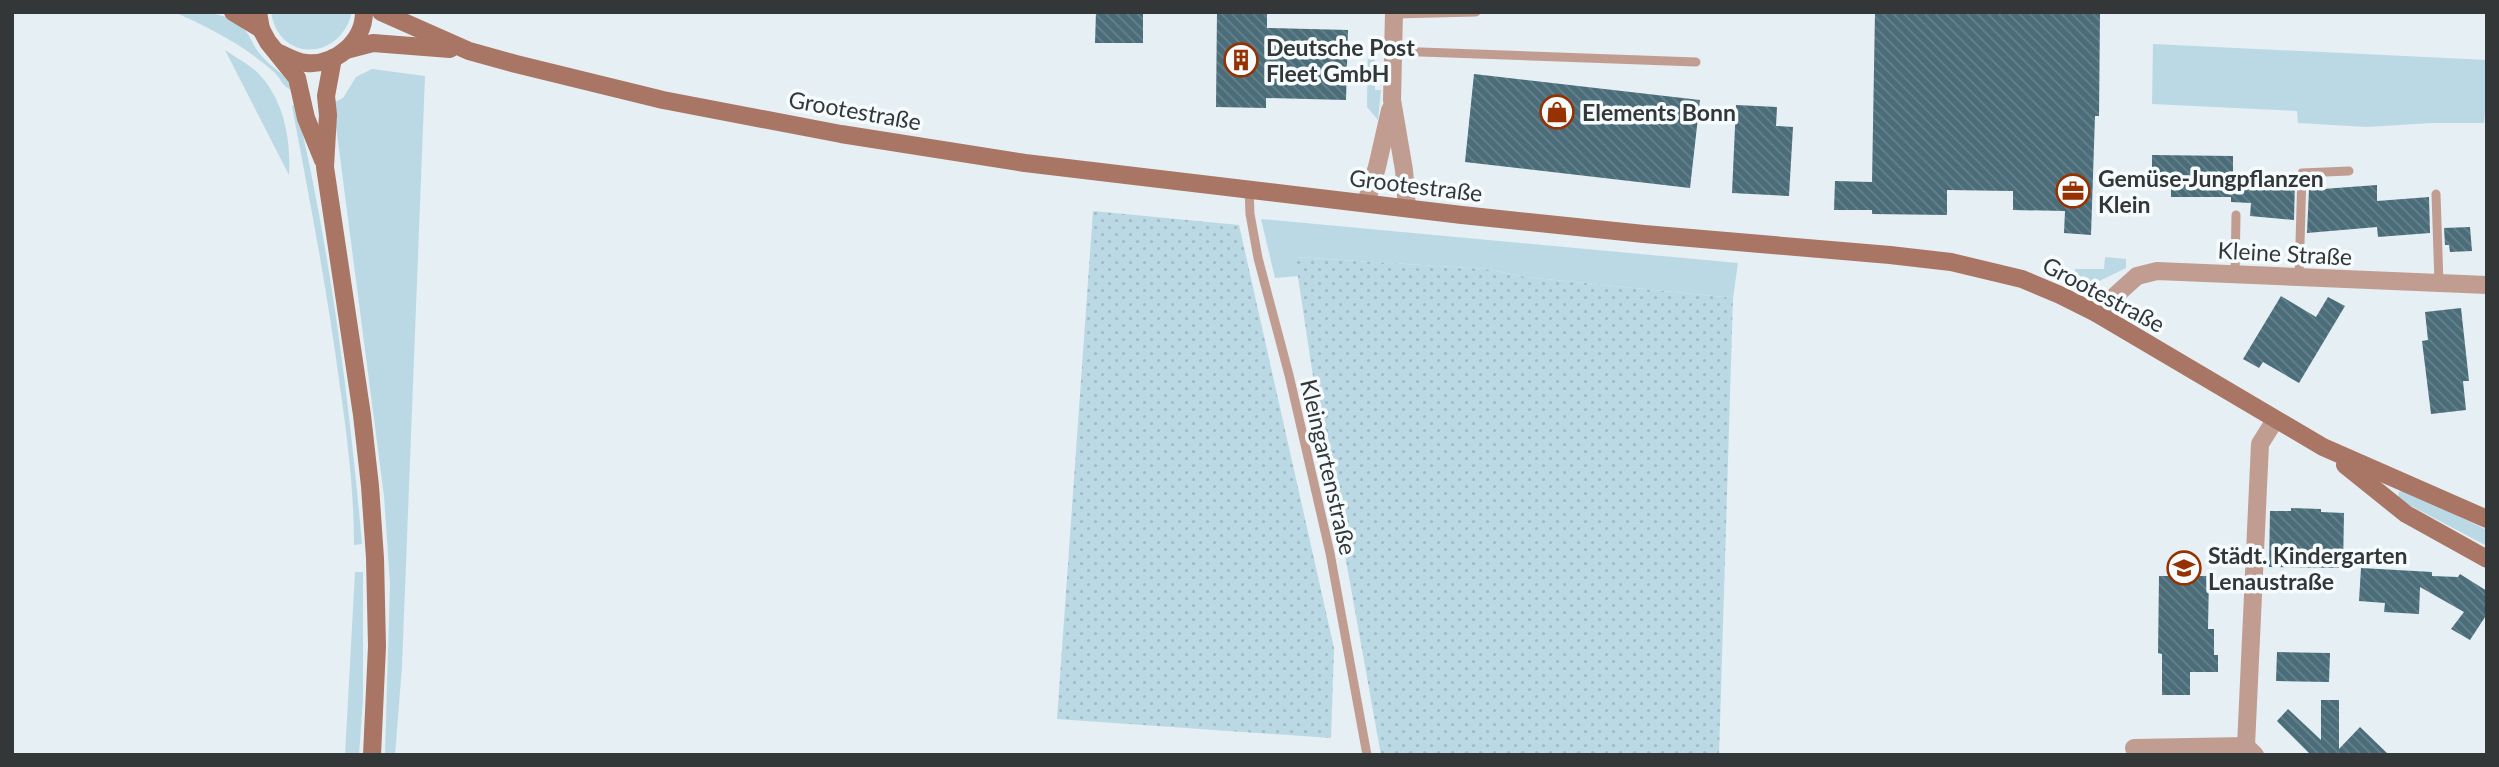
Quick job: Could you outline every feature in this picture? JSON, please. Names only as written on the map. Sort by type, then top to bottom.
[{"type":"main road","points":[[233,12],[260,21],[268,42],[298,78],[306,118],[325,167],[352,338],[370,486],[377,646],[372,755]]},
{"type":"main road","points":[[325,167],[328,115],[326,96],[340,54],[358,36],[364,12]]},
{"type":"main road","name":"Grootestraße","points":[[380,12],[469,51],[589,83],[841,134],[1025,163],[1366,204],[1644,234],[1889,254],[1951,262],[2022,279],[2096,313],[2323,447],[2487,519]]},
{"type":"main road","name":"Grootestraße","points":[[278,52],[291,60],[320,63],[373,43],[469,51]]},
{"type":"main road","name":"Grootestraße","points":[[2323,447],[2406,514],[2487,559]]},
{"type":"street","points":[[1394,13],[1392,100],[1404,170],[1407,208]]},
{"type":"street","points":[[1366,204],[1392,100]]},
{"type":"street","name":"Kleine Straße","points":[[2096,313],[2137,276],[2157,271],[2487,285]]},
{"type":"street","points":[[2134,748],[2251,750],[2260,444],[2275,420]]},
{"type":"lane","points":[[1394,13],[1476,12]]},
{"type":"lane","points":[[1393,51],[1696,62]]},
{"type":"lane","points":[[2299,278],[2302,173],[2349,171]]},
{"type":"lane","name":"Kleingartenstraße","points":[[1249,189],[1250,214],[1258,258],[1289,375],[1330,552],[1367,755]]},
{"type":"lane","points":[[2437,194],[2439,283]]},
{"type":"lane","points":[[2235,275],[2236,215]]},
{"type":"shaded area","points":[[174,12],[210,13],[235,21],[245,30],[264,59],[286,79],[293,90],[239,46]]},
{"type":"shaded area","points":[[271,12],[352,12],[345,28],[335,40],[310,50],[285,40],[276,28]]},
{"type":"shaded area","points":[[1368,39],[1375,39],[1375,90],[1381,90],[1378,120],[1367,107]]},
{"type":"shaded area","points":[[2153,44],[2487,60],[2487,111],[2484,123],[2367,127],[2298,123],[2297,111],[2152,104]]},
{"type":"shaded area","points":[[225,50],[257,72],[274,94],[287,134],[289,175]]},
{"type":"shaded area","points":[[372,69],[425,76],[402,666],[395,755],[385,755],[390,584],[384,496],[333,103],[343,98],[356,77]]},
{"type":"shaded area","points":[[296,104],[319,213],[337,323],[362,544],[354,545],[345,421],[323,277],[292,106]]},
{"type":"shaded area","points":[[1093,211],[1239,225],[1334,648],[1331,738],[1057,719]]},
{"type":"shaded area","points":[[1261,219],[1738,263],[1733,298],[1526,277],[1485,269],[1296,257],[1298,276],[1275,278]]},
{"type":"shaded area","points":[[1295,257],[1485,269],[1526,277],[1733,298],[1719,755],[1381,755],[1314,383]]},
{"type":"shaded area","points":[[2105,257],[2126,259],[2126,268],[2083,289],[2074,282],[2075,269],[2104,269]]},
{"type":"shaded area","points":[[2404,490],[2487,530],[2487,546],[2398,499],[2399,492]]},
{"type":"shaded area","points":[[355,572],[363,572],[363,699],[359,755],[345,755]]},
{"type":"building","points":[[1096,12],[1143,12],[1143,43],[1095,43]]},
{"type":"building","points":[[1217,12],[1267,12],[1267,28],[1348,30],[1346,100],[1266,98],[1266,108],[1216,107]]},
{"type":"building","points":[[1875,12],[2100,12],[2099,116],[2095,116],[2091,235],[2064,233],[2065,211],[2013,210],[2013,191],[1947,190],[1947,215],[1872,214],[1872,210],[1834,210],[1835,181],[1872,182]]},
{"type":"building","points":[[1474,74],[1700,100],[1690,188],[1465,162]]},
{"type":"building","points":[[1736,105],[1777,107],[1776,126],[1793,127],[1789,196],[1732,193]]},
{"type":"building","points":[[2152,155],[2233,156],[2233,174],[2253,175],[2252,178],[2295,179],[2294,220],[2250,216],[2251,203],[2231,202],[2231,197],[2171,197],[2171,177],[2152,177]]},
{"type":"building","points":[[2377,185],[2377,201],[2429,197],[2430,233],[2378,237],[2377,227],[2307,233],[2309,190]]},
{"type":"building","points":[[2470,227],[2472,251],[2450,252],[2449,245],[2445,245],[2444,228]]},
{"type":"building","points":[[2281,296],[2316,317],[2328,297],[2345,306],[2299,383],[2263,362],[2259,368],[2243,359]]},
{"type":"building","points":[[2461,308],[2469,381],[2463,381],[2466,410],[2431,414],[2422,341],[2428,340],[2425,312]]},
{"type":"building","points":[[2291,508],[2344,513],[2343,568],[2269,567],[2270,511],[2291,511]]},
{"type":"building","points":[[2361,568],[2432,572],[2432,576],[2458,577],[2460,574],[2487,591],[2487,614],[2470,640],[2451,629],[2464,612],[2420,587],[2419,614],[2384,612],[2385,603],[2359,601]]},
{"type":"building","points":[[2159,576],[2209,576],[2208,629],[2214,629],[2214,655],[2218,655],[2218,672],[2190,672],[2190,695],[2162,695],[2162,654],[2158,653]]},
{"type":"building","points":[[2277,652],[2330,653],[2329,682],[2276,681]]},
{"type":"building","points":[[2321,700],[2339,700],[2339,749],[2360,727],[2389,755],[2311,755],[2277,721],[2288,709],[2321,740]]},
{"type":"place","name":"Deutsche Post Fleet GmbH","points":[[1241,60]]},
{"type":"place","name":"Elements Bonn","points":[[1557,112]]},
{"type":"place","name":"Gemüse-Jungpflanzen Klein","points":[[2073,191]]},
{"type":"place","name":"Städt. Kindergarten Lenaustraße","points":[[2184,568]]}]
